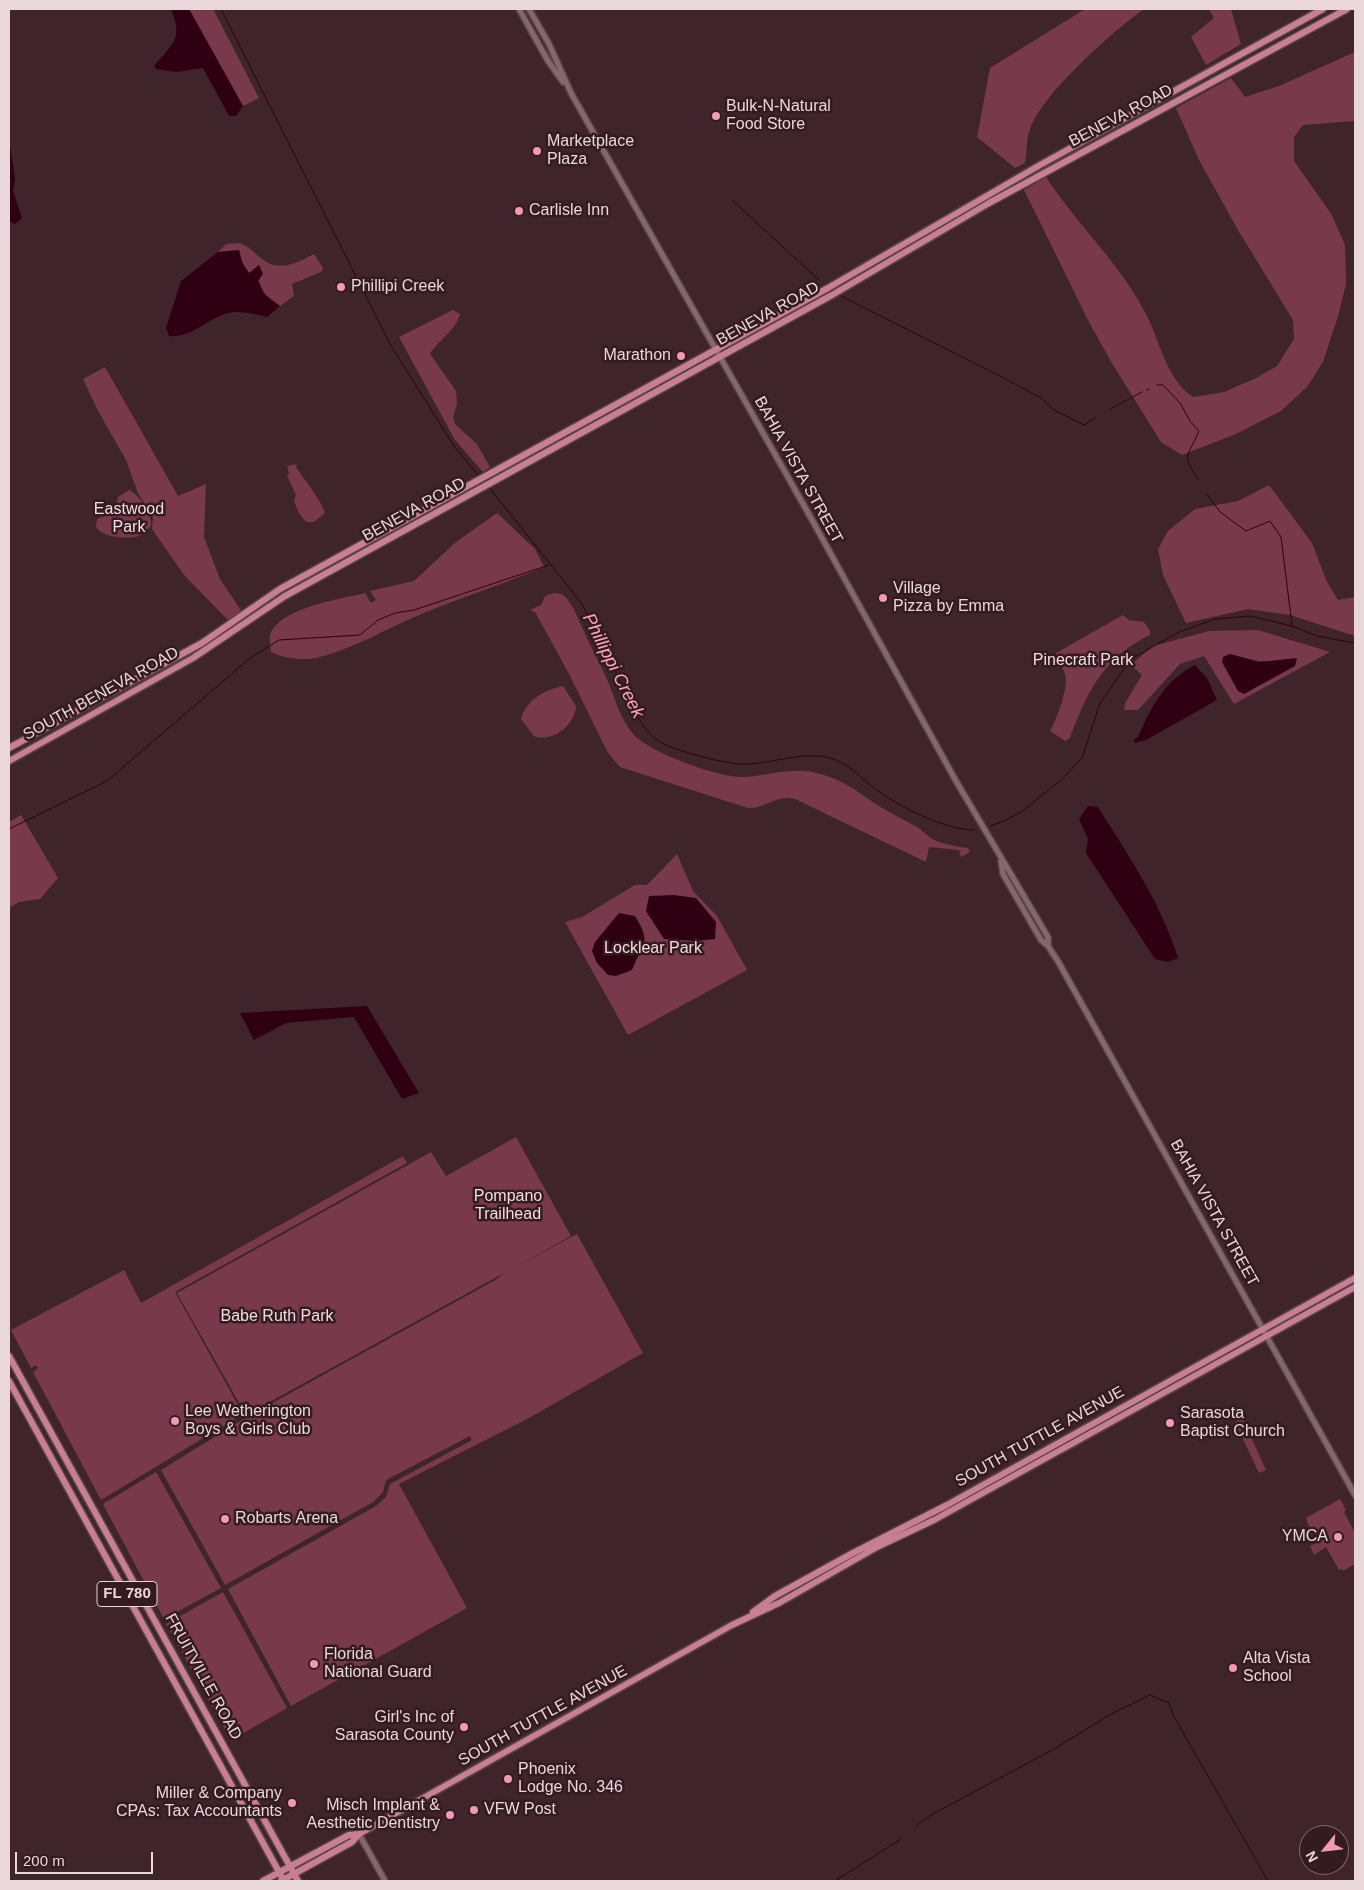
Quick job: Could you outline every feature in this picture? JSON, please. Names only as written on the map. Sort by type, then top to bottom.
[{"type":"main road","name":"BENEVA ROAD","points":[[202,643],[280,589],[828,288],[932,227],[1323,9]]},
{"type":"main road","name":"BENEVA ROAD","points":[[206,650],[285,596],[890,262],[935,234],[1347,9]]},
{"type":"main road","points":[[932,227],[935,234]]},
{"type":"main road","name":"SOUTH BENEVA ROAD","points":[[9,748],[202,643]]},
{"type":"main road","name":"SOUTH BENEVA ROAD","points":[[9,761],[206,650]]},
{"type":"main road","name":"SOUTH TUTTLE AVENUE","points":[[359,1834],[739,1621],[779,1603],[877,1548],[934,1520],[1266,1331],[1355,1278]]},
{"type":"main road","name":"SOUTH TUTTLE AVENUE","points":[[1266,1331],[1355,1287]]},
{"type":"main road","name":"FRUITVILLE ROAD","points":[[9,1356],[298,1881]]},
{"type":"main road","name":"FRUITVILLE ROAD","points":[[9,1382],[283,1881]]},
{"type":"main road","points":[[262,1881],[349,1835],[359,1834]]},
{"type":"main road","points":[[283,1881],[352,1842],[359,1834]]},
{"type":"street","name":"BAHIA VISTA STREET","points":[[519,9],[548,61],[571,93]]},
{"type":"street","name":"BAHIA VISTA STREET","points":[[529,9],[549,44],[571,93],[716,348],[977,818],[1001,860],[1010,870],[1048,937],[1048,946],[1266,1331],[1355,1495]]},
{"type":"street","points":[[9,1382],[20,1377]]},
{"type":"street","points":[[359,1834],[385,1881]]},
{"type":"green space","points":[[189,9],[213,9],[259,98],[243,106]]},
{"type":"green space","points":[[1085,9],[1144,9],[1097,47],[1063,81],[1037,115],[1030,129],[1025,163],[1015,168],[977,137],[990,68]]},
{"type":"green space","points":[[1209,9],[1231,9],[1241,44],[1206,65],[1191,37],[1214,18]]},
{"type":"green space","points":[[1355,52],[1355,121],[1303,125],[1294,137],[1294,161],[1332,215],[1345,245],[1346,284],[1323,362],[1307,387],[1281,411],[1236,434],[1182,455],[1161,442],[1113,365],[1090,324],[1024,190],[1046,177],[1071,212],[1125,279],[1152,326],[1170,371],[1184,390],[1193,397],[1224,392],[1254,379],[1277,366],[1294,339],[1293,320],[1238,230],[1199,160],[1176,108],[1231,78],[1245,97],[1279,86]]},
{"type":"green space","points":[[240,243],[271,264],[278,266],[290,265],[314,254],[323,268],[321,272],[292,284],[294,296],[280,306],[262,289],[259,279],[259,265],[249,274],[242,262],[239,250],[218,252],[226,244]]},
{"type":"green space","points":[[453,310],[460,314],[458,320],[451,331],[430,354],[456,391],[457,404],[453,417],[455,424],[477,444],[490,467],[483,472],[455,440],[399,337]]},
{"type":"green space","points":[[105,367],[178,496],[206,484],[204,537],[220,579],[242,612],[229,621],[184,575],[152,529],[153,518],[138,493],[126,460],[97,409],[83,379]]},
{"type":"green space","points":[[297,464],[296,467],[316,495],[325,513],[314,522],[306,522],[299,513],[294,501],[296,495],[287,476],[289,473],[287,466]]},
{"type":"green space","points":[[1269,485],[1312,543],[1327,582],[1338,600],[1355,597],[1355,636],[1290,615],[1248,609],[1186,623],[1163,575],[1158,549],[1168,531],[1195,509],[1238,501]]},
{"type":"green space","name":"Eastwood Park","points":[[129,490],[137,495],[144,505],[150,517],[151,526],[140,535],[128,538],[115,537],[99,530],[96,527],[97,519],[110,513],[116,506],[118,497]]},
{"type":"green space","points":[[497,513],[535,549],[544,567],[419,615],[333,653],[302,659],[289,658],[271,652],[270,636],[275,626],[284,618],[311,606],[365,593],[371,603],[376,600],[370,591],[414,581],[456,542]]},
{"type":"green space","points":[[554,593],[562,594],[572,606],[625,722],[634,735],[643,742],[687,764],[735,777],[799,771],[825,775],[847,785],[879,806],[917,827],[932,839],[968,848],[970,852],[961,857],[959,850],[929,847],[926,862],[795,799],[782,798],[754,808],[748,808],[620,767],[608,753],[569,674],[535,612],[530,610],[541,605],[545,596]]},
{"type":"green space","name":"Pinecraft Park","points":[[1123,615],[1129,620],[1144,622],[1150,631],[1150,635],[1120,654],[1109,665],[1090,691],[1070,738],[1065,741],[1050,731],[1059,711],[1066,680],[1056,653]]},
{"type":"green space","points":[[1258,630],[1330,652],[1234,704],[1204,656],[1180,664],[1138,710],[1124,710],[1125,703],[1142,675],[1131,665],[1153,646],[1209,631]],"holes":[[[1230,654],[1245,659],[1261,661],[1292,658],[1231,676],[1222,662]]]},
{"type":"green space","points":[[563,686],[576,706],[572,720],[562,731],[555,735],[541,738],[534,736],[521,719],[523,712],[531,701],[543,693]]},
{"type":"green space","points":[[21,815],[58,878],[40,899],[19,902],[9,908],[9,822]]},
{"type":"green space","name":"Locklear Park","points":[[677,854],[693,891],[717,916],[747,970],[628,1035],[565,922],[582,917],[635,885],[647,885]]},
{"type":"green space","points":[[516,1137],[571,1236],[517,1266],[577,1234],[643,1353],[529,1418],[399,1484],[467,1608],[291,1706],[228,1589],[376,1506],[386,1497],[390,1484],[472,1440],[470,1436],[386,1480],[383,1492],[373,1502],[225,1585],[161,1470],[247,1417],[497,1279],[504,1273],[246,1415],[177,1293],[431,1152],[446,1176]]},
{"type":"green space","points":[[403,1156],[407,1163],[175,1292],[243,1414],[101,1500],[33,1372],[38,1368],[36,1365],[31,1368],[11,1330],[124,1270],[141,1303]]},
{"type":"green space","points":[[1242,1417],[1266,1470],[1259,1473],[1235,1422]]},
{"type":"green space","points":[[156,1472],[221,1588],[164,1619],[103,1504]]},
{"type":"green space","name":"YMCA","points":[[1340,1499],[1346,1510],[1344,1512],[1355,1533],[1355,1564],[1343,1571],[1342,1569],[1339,1570],[1326,1547],[1314,1555],[1310,1546],[1323,1540],[1318,1531],[1315,1532],[1312,1528],[1310,1529],[1306,1518]]},
{"type":"green space","points":[[223,1592],[287,1708],[231,1740],[166,1624]]},
{"type":"shaded area","points":[[171,9],[189,9],[243,106],[236,116],[229,116],[203,68],[176,72],[156,69],[154,66],[171,46],[176,34],[175,19]]},
{"type":"shaded area","points":[[9,140],[15,178],[13,191],[22,218],[15,224],[9,222]]},
{"type":"shaded area","points":[[239,250],[242,262],[249,273],[259,265],[263,274],[258,281],[265,295],[280,306],[267,317],[233,312],[184,334],[169,336],[166,328],[181,281],[218,252]]},
{"type":"shaded area","points":[[1230,654],[1260,662],[1297,658],[1295,666],[1244,694],[1238,691],[1222,662],[1223,657]]},
{"type":"shaded area","points":[[1195,665],[1207,678],[1217,700],[1146,740],[1135,743],[1134,740],[1138,737],[1160,695],[1175,678]]},
{"type":"shaded area","points":[[1088,806],[1098,807],[1132,861],[1163,918],[1178,958],[1168,962],[1155,959],[1086,853],[1088,839],[1079,819]]},
{"type":"shaded area","points":[[674,895],[696,898],[716,922],[715,939],[697,941],[664,939],[646,911],[649,896]]},
{"type":"shaded area","points":[[619,913],[635,916],[643,932],[644,943],[632,970],[616,976],[608,975],[597,963],[592,951],[595,942]]},
{"type":"shaded area","points":[[367,1006],[419,1093],[402,1099],[354,1017],[286,1023],[254,1040],[240,1013]]},
{"type":"waterway","points":[[221,9],[390,344],[454,446],[480,477]]},
{"type":"waterway","points":[[732,200],[819,280]]},
{"type":"waterway","points":[[841,296],[1000,376],[1041,398],[1054,410],[1084,425],[1096,417]]},
{"type":"waterway","points":[[1157,385],[1163,385],[1180,403],[1190,421],[1199,431],[1188,456],[1190,465],[1199,480]]},
{"type":"waterway","points":[[1110,409],[1142,392]]},
{"type":"waterway","name":"Phillippi Creek","points":[[488,486],[582,604],[636,714],[657,740],[687,753],[740,764],[810,756],[830,758],[848,767],[874,788],[908,809],[949,826],[974,830]]},
{"type":"waterway","points":[[1207,494],[1220,512],[1246,531],[1270,521],[1281,537],[1292,625]]},
{"type":"waterway","points":[[9,829],[107,781],[249,659],[279,640],[360,635],[378,620],[395,613],[414,610],[549,565]]},
{"type":"waterway","name":"Phillippi Creek","points":[[990,826],[1021,812],[1060,781],[1082,758],[1100,703],[1131,659],[1179,632],[1215,619],[1250,616],[1292,626],[1317,636],[1355,643]]},
{"type":"waterway","points":[[916,1826],[931,1815],[1054,1749],[1111,1714],[1150,1695],[1169,1703],[1173,1715],[1268,1881]]},
{"type":"waterway","points":[[835,1881],[901,1839]]},
{"type":"place","name":"Bulk-N-Natural Food Store","points":[[716,116]]},
{"type":"place","name":"Marketplace Plaza","points":[[537,151]]},
{"type":"place","name":"Carlisle Inn","points":[[519,211]]},
{"type":"place","name":"Phillipi Creek","points":[[341,287]]},
{"type":"place","name":"Marathon","points":[[681,356]]},
{"type":"place","name":"Village Pizza by Emma","points":[[883,598]]},
{"type":"place","name":"Lee Wetherington Boys & Girls Club","points":[[175,1421]]},
{"type":"place","name":"Sarasota Baptist Church","points":[[1170,1423]]},
{"type":"place","name":"Robarts Arena","points":[[225,1519]]},
{"type":"place","name":"YMCA","points":[[1338,1537]]},
{"type":"place","name":"Florida National Guard","points":[[314,1664]]},
{"type":"place","name":"Alta Vista School","points":[[1233,1668]]},
{"type":"place","name":"Girl's Inc of Sarasota County","points":[[464,1727]]},
{"type":"place","name":"Phoenix Lodge No. 346","points":[[508,1779]]},
{"type":"place","name":"Miller & Company CPAs: Tax Accountants","points":[[292,1803]]},
{"type":"place","name":"VFW Post","points":[[474,1810]]},
{"type":"place","name":"Misch Implant & Aesthetic Dentistry","points":[[450,1815]]},
{"type":"park label","name":"Pompano Trailhead","points":[[508,1206]]},
{"type":"park label","name":"Babe Ruth Park","points":[[277,1317]]}]
